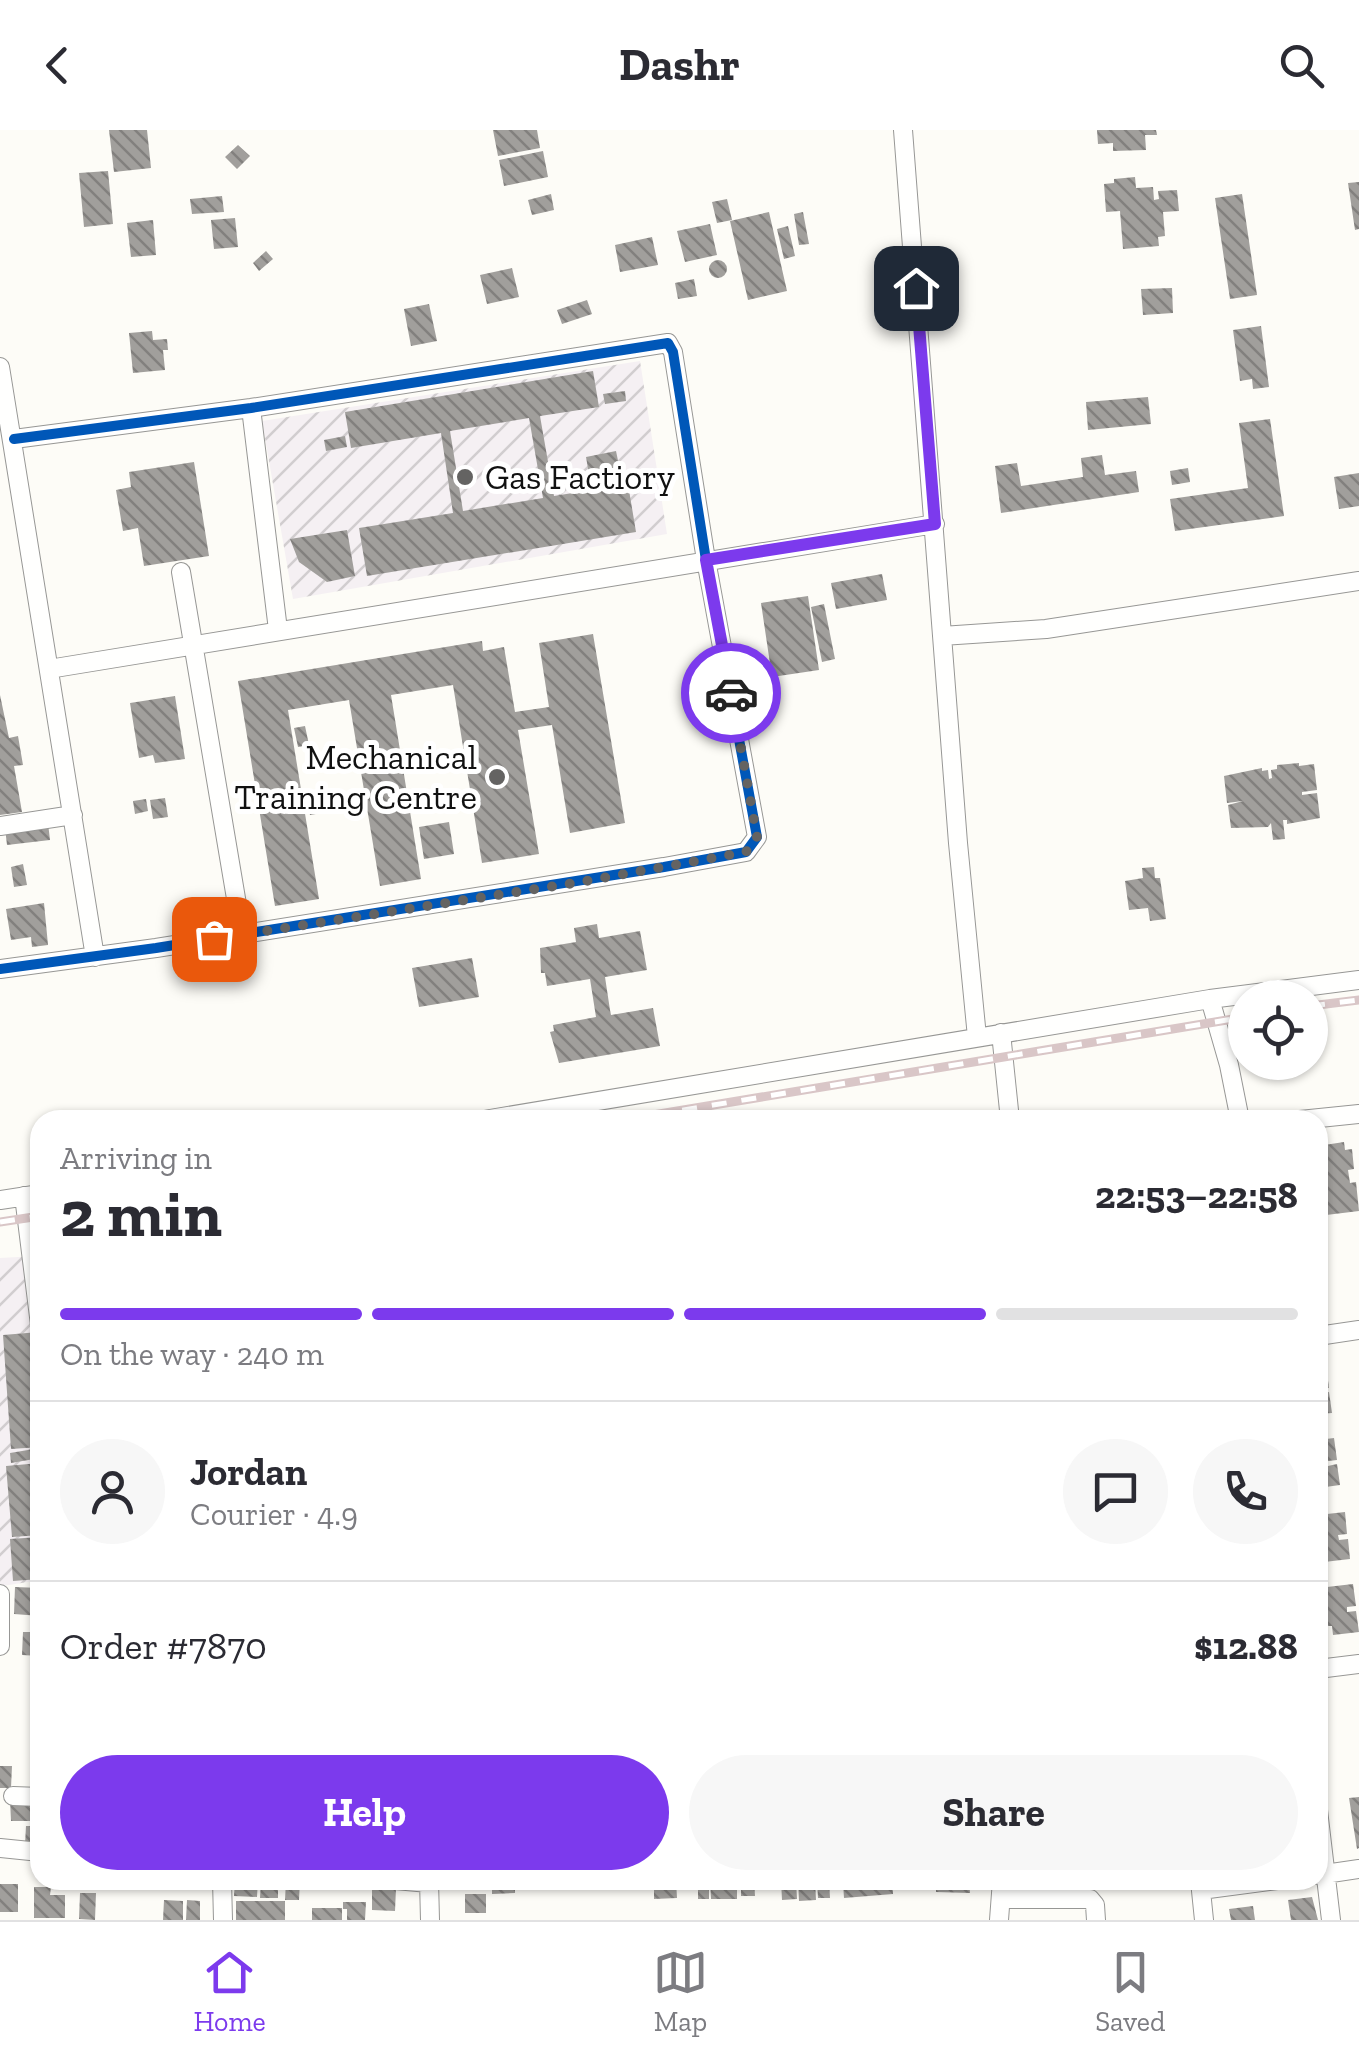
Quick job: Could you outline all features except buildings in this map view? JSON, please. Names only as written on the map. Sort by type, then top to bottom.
[{"type":"street","points":[[903,130],[977,1037]]},
{"type":"street","points":[[0,969],[575,883],[749,850],[757,837],[673,352],[668,343],[252,408],[14,439]]},
{"type":"street","points":[[0,367],[95,956]]},
{"type":"street","points":[[252,408],[278,630]]},
{"type":"street","points":[[48,669],[935,524]]},
{"type":"street","points":[[181,572],[242,934]]},
{"type":"street","points":[[942,636],[1046,629],[1359,580]]},
{"type":"street","points":[[0,826],[73,814]]},
{"type":"street","points":[[601,1110],[977,1037],[1210,999],[1359,980]]},
{"type":"street","points":[[1210,999],[1230,1065],[1238,1110]]},
{"type":"street","points":[[1001,1033],[1009,1110]]},
{"type":"street","points":[[1328,1117],[1359,1114]]},
{"type":"street","points":[[0,1200],[30,1195]]},
{"type":"street","points":[[1328,1335],[1359,1330]]},
{"type":"street","points":[[0,1594],[0,1646]]},
{"type":"street","points":[[1328,1669],[1359,1664]]},
{"type":"street","points":[[12,1796],[30,1797]]},
{"type":"street","points":[[0,1848],[30,1851]]},
{"type":"street","points":[[1328,1873],[1359,1869]]},
{"type":"street","points":[[222,1890],[224,1920]]},
{"type":"street","points":[[430,1890],[430,1920]]},
{"type":"street","points":[[999,1920],[1001,1890]]},
{"type":"street","points":[[1201,1890],[1204,1920]]},
{"type":"street","points":[[1324,1890],[1331,1920]]},
{"type":"street","points":[[1000,1900],[1090,1899],[1096,1920]]},
{"type":"shaded area","name":"Gas Factiory","points":[[640,361],[667,534],[293,599],[262,421]]},
{"type":"shaded area","points":[[30,1256],[30,1582],[3,1586],[0,1595],[0,1258]]},
{"type":"railway","points":[[1328,1004],[1359,1000]]},
{"type":"railway","points":[[683,1110],[1228,1020]]},
{"type":"railway","points":[[0,1222],[30,1218]]},
{"type":"cycle path","points":[[0,969],[664,867],[746,852],[757,837],[673,352],[668,343],[251,408],[14,439]]},
{"type":"way so far","points":[[214,939],[746,852],[757,837],[731,693]]},
{"type":"place","name":"Gas Factiory","points":[[465,477]]},
{"type":"place","name":"Mechanical Training Centre","points":[[497,777]]},
{"type":"route","points":[[731,693],[706,560],[935,524],[916,288]]}]
